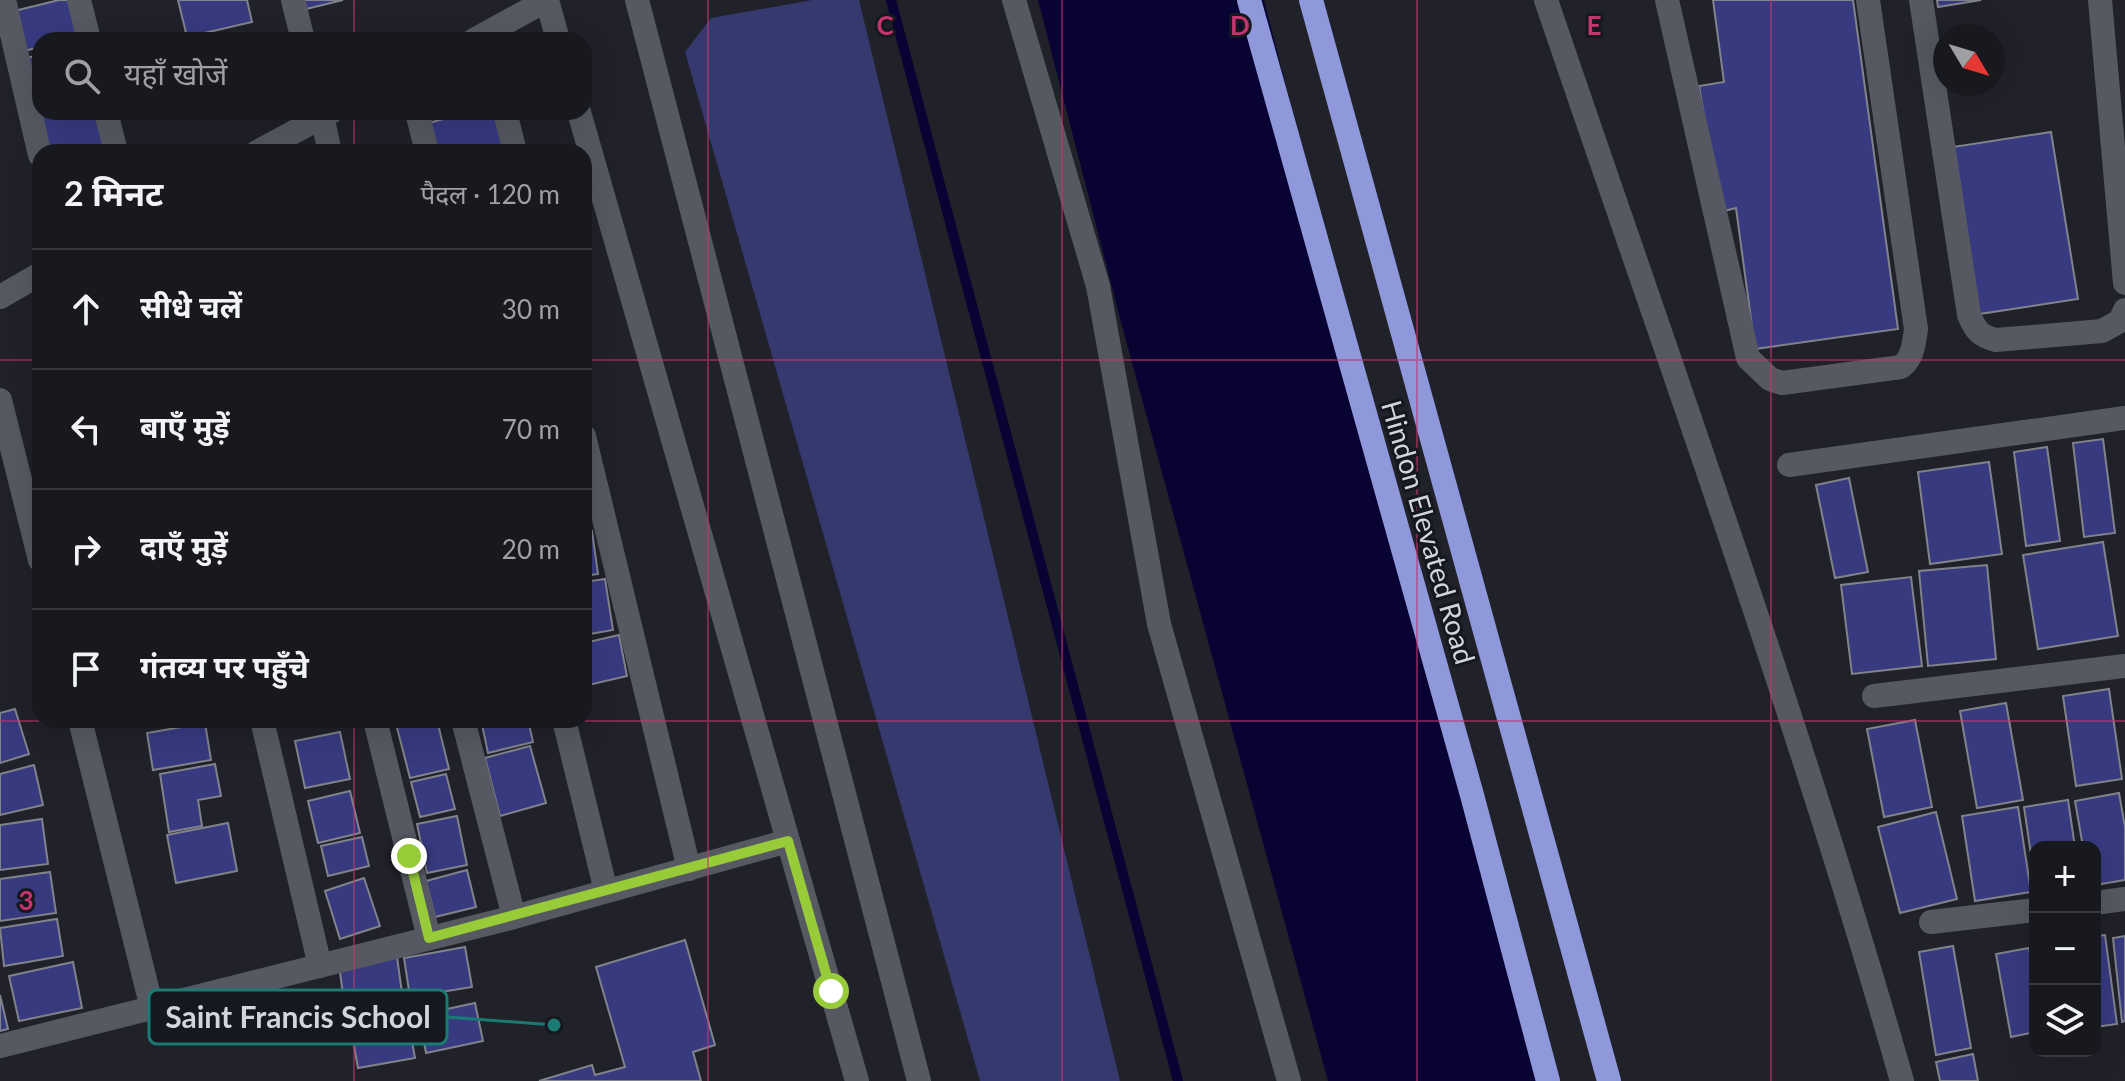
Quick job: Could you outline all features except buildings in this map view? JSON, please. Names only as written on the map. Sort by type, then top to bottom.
[{"type":"highway","name":"Hindon Elevated Road","points":[[1249,0],[1472,795],[1548,1081]]},
{"type":"highway","name":"Hindon Elevated Road","points":[[1311,0],[1609,1081]]},
{"type":"street","points":[[4,0],[37,144]]},
{"type":"street","points":[[79,0],[87,32]]},
{"type":"street","points":[[293,0],[301,32]]},
{"type":"street","points":[[492,32],[547,0],[556,32]]},
{"type":"street","points":[[637,0],[919,1081]]},
{"type":"street","points":[[1014,0],[1098,286],[1159,624],[1289,1081]]},
{"type":"street","points":[[1546,0],[1784,702],[1861,938],[1902,1081]]},
{"type":"street","points":[[1667,0],[1748,358],[1770,379],[1782,383],[1901,367],[1907,362],[1914,342],[1916,329],[1868,0]]},
{"type":"street","points":[[1921,0],[1969,315],[1975,329],[1987,338],[1996,340],[2102,331],[2120,321],[2125,310]]},
{"type":"street","points":[[2100,0],[2125,283]]},
{"type":"street","points":[[108,120],[114,144]]},
{"type":"street","points":[[271,144],[313,120]]},
{"type":"street","points":[[326,120],[329,144]]},
{"type":"street","points":[[419,120],[425,144]]},
{"type":"street","points":[[507,120],[513,144]]},
{"type":"street","points":[[581,120],[588,144]]},
{"type":"street","points":[[592,157],[857,1081]]},
{"type":"street","points":[[0,297],[32,279]]},
{"type":"street","points":[[0,400],[32,528]]},
{"type":"street","points":[[1789,465],[2125,418]]},
{"type":"street","points":[[592,469],[689,869]]},
{"type":"street","points":[[1874,696],[2125,666]]},
{"type":"street","points":[[82,728],[152,1008]]},
{"type":"street","points":[[264,728],[320,966]]},
{"type":"street","points":[[377,728],[429,938]]},
{"type":"street","points":[[465,728],[514,917]]},
{"type":"street","points":[[566,728],[606,891]]},
{"type":"street","points":[[0,1046],[514,917],[788,841]]},
{"type":"street","points":[[2101,902],[2125,899]]},
{"type":"street","points":[[1931,922],[2029,911]]},
{"type":"shaded area","points":[[812,0],[859,0],[1120,1081],[980,1081],[685,52],[711,18]]},
{"type":"shaded area","points":[[1038,0],[1264,0],[1557,1081],[1328,1081],[1121,322]]},
{"type":"waterway","points":[[891,0],[1178,1081]]},
{"type":"place","name":"Saint Francis School","points":[[554,1025]]},
{"type":"route","points":[[409,856],[429,938],[788,841],[831,991]]}]
